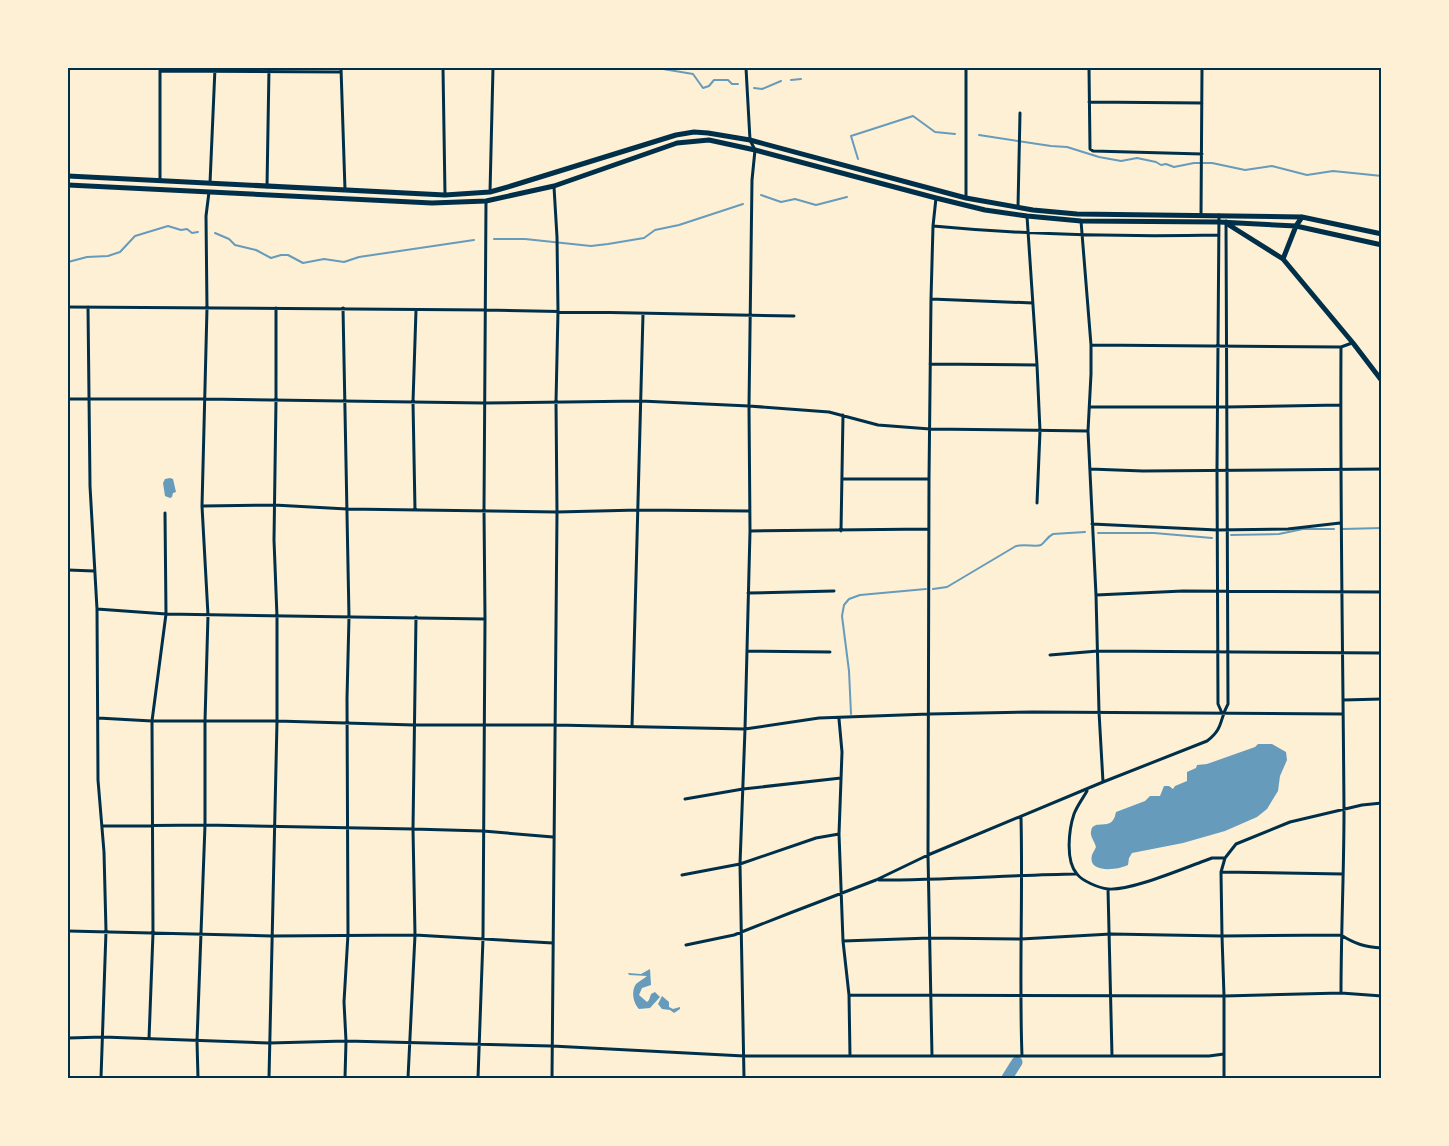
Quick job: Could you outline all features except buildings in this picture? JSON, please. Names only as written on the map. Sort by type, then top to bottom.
[{"type":"highway","points":[[68,176],[445,195],[490,192],[676,135],[694,132],[750,140],[966,198],[1018,207],[1077,214],[1302,217],[1382,234]]},
{"type":"highway","points":[[68,185],[432,204],[486,201],[554,186],[685,142],[709,140],[755,150],[985,210],[1081,221],[1219,222],[1296,226],[1382,245]]},
{"type":"highway","points":[[1283,258],[1296,226],[1302,217]]},
{"type":"highway","points":[[1226,223],[1283,258],[1382,381]]},
{"type":"street","points":[[210,183],[215,68]]},
{"type":"street","points":[[268,187],[269,68]]},
{"type":"street","points":[[443,68],[445,195]]},
{"type":"street","points":[[490,192],[493,68]]},
{"type":"street","points":[[744,1078],[740,864],[750,531],[749,406],[752,316],[752,180],[755,150],[750,140],[746,68]]},
{"type":"street","points":[[966,68],[966,198]]},
{"type":"street","points":[[1089,68],[1090,149],[1093,151],[1202,155]]},
{"type":"street","points":[[1201,215],[1202,68]]},
{"type":"street","points":[[160,180],[160,69],[269,73],[341,70],[345,190]]},
{"type":"street","points":[[1089,102],[1202,103]]},
{"type":"street","points":[[1018,207],[1020,113]]},
{"type":"street","points":[[552,1078],[558,312],[554,186]]},
{"type":"street","points":[[198,1078],[197,1041],[205,825],[208,615],[202,506],[207,308],[206,216],[209,192]]},
{"type":"street","points":[[932,1056],[928,880],[929,479],[931,299],[933,226],[936,198]]},
{"type":"street","points":[[478,1078],[483,938],[486,201]]},
{"type":"street","points":[[1027,216],[1040,431],[1037,503]]},
{"type":"street","points":[[1219,216],[1218,704],[1223,713]]},
{"type":"street","points":[[686,945],[734,935],[876,880],[928,855],[1103,782],[1208,741],[1215,735],[1220,728],[1223,713],[1228,704],[1226,216]]},
{"type":"street","points":[[1081,221],[1091,345],[1088,432],[1103,782]]},
{"type":"street","points":[[933,226],[1028,234],[1082,236],[1219,235]]},
{"type":"street","points":[[931,299],[1033,302]]},
{"type":"street","points":[[68,307],[343,308],[794,316]]},
{"type":"street","points":[[88,307],[90,486],[97,609],[98,780],[104,852],[106,931],[101,1078]]},
{"type":"street","points":[[269,1078],[277,721],[277,617],[274,564],[276,308]]},
{"type":"street","points":[[343,308],[350,617],[347,722],[348,934],[344,1002],[345,1078]]},
{"type":"street","points":[[415,510],[413,402],[416,310]]},
{"type":"street","points":[[632,727],[643,314]]},
{"type":"street","points":[[1091,345],[1341,347],[1353,343]]},
{"type":"street","points":[[1341,347],[1340,523],[1344,810],[1341,993]]},
{"type":"street","points":[[930,364],[1037,365]]},
{"type":"street","points":[[68,399],[484,403],[641,401],[829,412],[878,426],[930,429],[1088,432]]},
{"type":"street","points":[[1090,407],[1226,408],[1340,405]]},
{"type":"street","points":[[841,531],[843,415]]},
{"type":"street","points":[[1090,469],[1143,471],[1382,469]]},
{"type":"street","points":[[843,479],[929,479]]},
{"type":"street","points":[[202,506],[274,505],[347,509],[557,512],[639,510],[750,511]]},
{"type":"street","points":[[150,1039],[153,933],[152,721],[166,614],[165,513]]},
{"type":"street","points":[[1092,524],[1217,530],[1288,529],[1340,523]]},
{"type":"street","points":[[750,531],[929,530]]},
{"type":"street","points":[[68,570],[94,570]]},
{"type":"street","points":[[748,593],[834,591]]},
{"type":"street","points":[[1096,594],[1183,591],[1382,592]]},
{"type":"street","points":[[97,609],[166,614],[277,617],[485,619]]},
{"type":"street","points":[[408,1078],[415,935],[413,829],[416,618]]},
{"type":"street","points":[[747,651],[830,652]]},
{"type":"street","points":[[1050,655],[1098,651],[1382,653]]},
{"type":"street","points":[[1343,700],[1382,699]]},
{"type":"street","points":[[98,718],[152,721],[277,721],[414,725],[554,725],[745,729],[819,718],[839,719],[929,714],[1033,712],[1343,714]]},
{"type":"street","points":[[839,719],[842,752],[839,834],[850,1056]]},
{"type":"street","points":[[685,799],[743,789],[841,778]]},
{"type":"street","points":[[1076,874],[1070,855],[1070,832],[1075,812],[1087,790]]},
{"type":"street","points":[[1224,1078],[1221,872],[1225,858],[1236,844],[1290,822],[1362,805],[1382,803]]},
{"type":"street","points":[[1021,817],[1022,938],[1020,995],[1022,1056]]},
{"type":"street","points":[[102,826],[205,825],[413,829],[483,831],[553,837]]},
{"type":"street","points":[[682,875],[740,864],[816,838],[839,834]]},
{"type":"street","points":[[876,880],[928,880],[1076,874],[1091,883],[1108,889],[1134,885],[1212,858],[1225,858]]},
{"type":"street","points":[[1221,872],[1344,874]]},
{"type":"street","points":[[1108,889],[1112,1056]]},
{"type":"street","points":[[68,931],[272,936],[415,935],[552,943]]},
{"type":"street","points":[[843,941],[930,938],[1022,938],[1110,934],[1222,936],[1341,935],[1353,943],[1362,946],[1382,948]]},
{"type":"street","points":[[848,995],[1224,996],[1341,993],[1382,996]]},
{"type":"street","points":[[68,1038],[103,1037],[269,1042],[410,1042],[552,1046],[744,1056],[1210,1056],[1224,1054]]},
{"type":"water","points":[[165,479],[173,479],[176,492],[170,498],[165,496],[163,483]]},
{"type":"water","points":[[1258,744],[1272,744],[1286,752],[1287,760],[1280,776],[1278,791],[1267,809],[1257,817],[1225,831],[1183,843],[1132,853],[1128,865],[1123,867],[1104,869],[1094,865],[1092,855],[1096,847],[1091,834],[1094,826],[1111,823],[1116,812],[1145,801],[1150,796],[1160,796],[1164,786],[1169,786],[1173,789],[1175,786],[1187,781],[1187,772],[1196,768],[1197,765],[1207,764],[1255,747]]},
{"type":"water","points":[[650,969],[651,985],[642,988],[639,995],[647,1002],[651,994],[655,992],[660,997],[650,1008],[639,1009],[634,1000],[633,993],[636,984],[647,976],[629,975],[628,973],[641,974]]},
{"type":"water","points":[[662,996],[669,1002],[669,1007],[673,1009],[680,1007],[680,1009],[674,1013],[670,1010],[662,1009],[658,1004]]},
{"type":"waterway","points":[[657,68],[693,74],[703,88],[709,86],[714,80],[728,80],[732,84],[738,84]]},
{"type":"waterway","points":[[791,80],[801,79]]},
{"type":"waterway","points":[[754,88],[762,89],[781,81]]},
{"type":"waterway","points":[[858,159],[851,136],[913,116],[935,132],[955,134]]},
{"type":"waterway","points":[[979,135],[1067,147],[1099,157],[1121,161],[1137,158],[1174,167],[1194,163],[1212,163],[1245,170],[1272,166],[1307,175],[1333,171],[1382,176]]},
{"type":"waterway","points":[[761,195],[781,202],[795,199],[816,205],[847,197]]},
{"type":"waterway","points":[[494,239],[525,239],[591,246],[608,244],[644,238],[655,230],[679,225],[743,204]]},
{"type":"waterway","points":[[68,262],[87,257],[108,256],[120,252],[135,236],[168,226],[181,230],[187,229],[192,233],[198,232]]},
{"type":"waterway","points":[[215,233],[229,239],[235,245],[256,250],[271,258],[288,255],[303,263],[324,259],[344,262],[359,257],[474,240]]},
{"type":"waterway","points":[[1343,529],[1382,528]]},
{"type":"waterway","points":[[1231,535],[1279,534],[1303,529],[1334,529]]},
{"type":"waterway","points":[[933,589],[947,587],[1016,546],[1041,545],[1053,534],[1085,532]]},
{"type":"waterway","points":[[1098,533],[1154,533],[1212,538]]},
{"type":"waterway","points":[[851,714],[849,671],[842,616],[844,605],[849,599],[860,595],[926,589]]},
{"type":"waterway","points":[[1007,1078],[1017,1062]]}]
